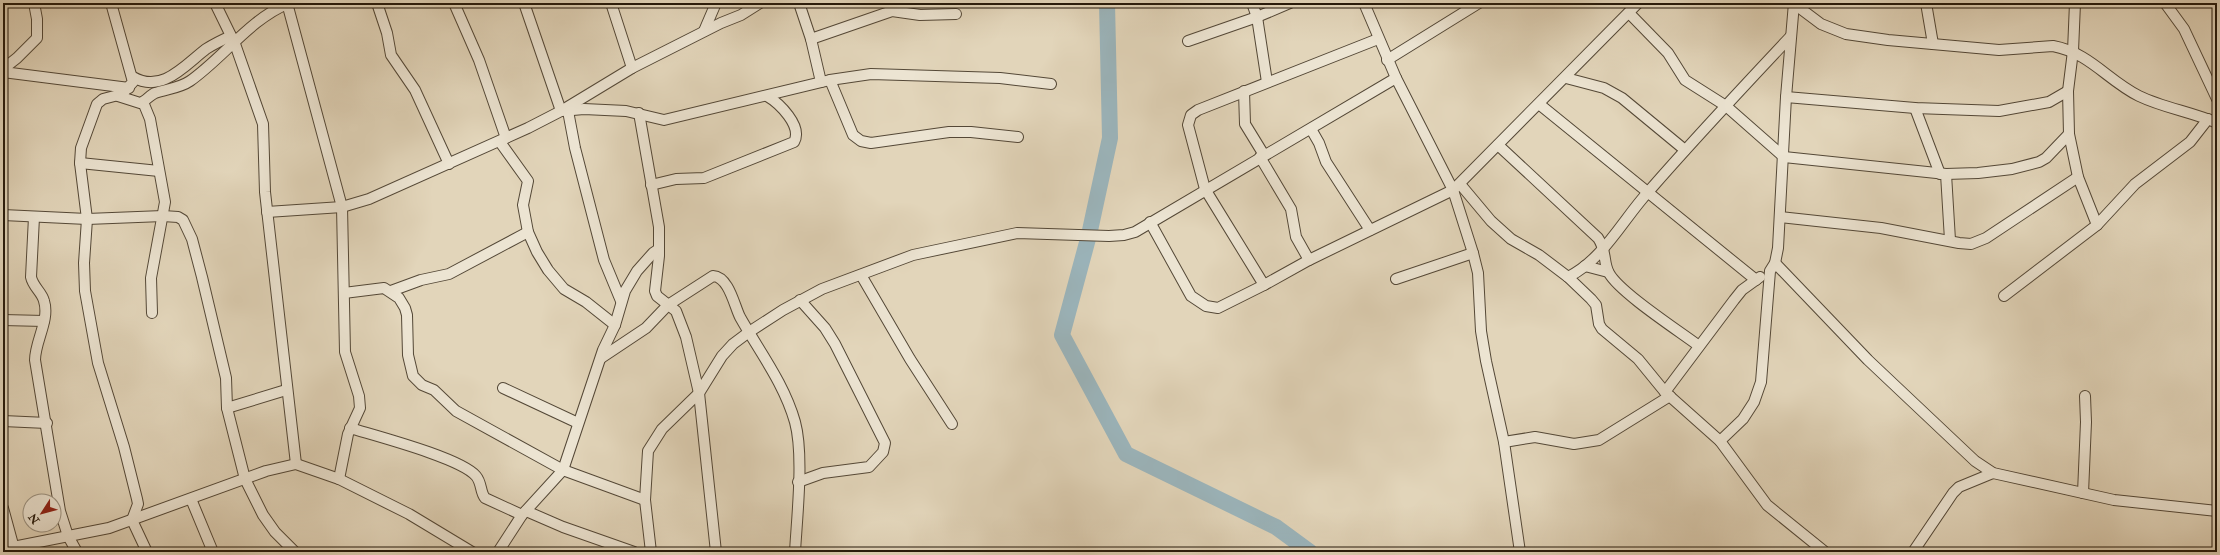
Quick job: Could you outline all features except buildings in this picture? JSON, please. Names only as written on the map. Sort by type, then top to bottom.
[{"type":"street","points":[[3,69],[17,58],[37,38],[37,19],[34,3]]},
{"type":"street","points":[[112,3],[134,77],[129,88],[118,96],[103,100],[97,104],[81,148],[80,163],[87,219],[84,263],[85,291],[98,363],[124,447],[137,499],[138,504],[132,520],[147,552]]},
{"type":"street","points":[[215,3],[233,40],[263,124],[267,212],[286,390],[296,464]]},
{"type":"street","points":[[118,96],[135,102],[143,102],[153,94],[186,84],[233,40],[272,12],[288,3],[342,207],[345,352],[359,396],[360,408],[358,415],[350,428],[339,479]]},
{"type":"street","points":[[376,3],[387,33],[391,55],[415,90],[450,164]]},
{"type":"street","points":[[454,3],[479,60],[503,140],[528,181],[523,205],[528,232],[537,252],[558,282],[615,325]]},
{"type":"street","points":[[524,3],[565,111],[604,260],[622,301]]},
{"type":"street","points":[[611,3],[632,68]]},
{"type":"street","points":[[704,31],[716,3]]},
{"type":"street","points":[[267,212],[342,207],[369,199],[450,164],[565,111],[632,68],[704,31],[741,15],[760,3]]},
{"type":"street","points":[[799,3],[826,81],[853,134],[861,141],[871,143],[949,132],[972,132],[1018,137]]},
{"type":"street","points":[[1252,3],[1267,82]]},
{"type":"street","points":[[1188,41],[1256,18],[1290,3]]},
{"type":"street","points":[[1364,3],[1378,39],[1396,78],[1457,187],[1478,273],[1481,331],[1504,442],[1520,552]]},
{"type":"street","points":[[1387,60],[1479,3]]},
{"type":"street","points":[[1150,222],[1191,296],[1206,306],[1218,308],[1309,260],[1457,187],[1566,78],[1638,3]]},
{"type":"street","points":[[1793,3],[1821,24],[1846,34],[1999,50],[2053,46],[2073,51],[2091,60],[2112,78],[2138,95],[2176,110],[2212,121],[2190,142],[2135,184],[2097,225],[2004,296]]},
{"type":"street","points":[[1720,441],[1743,419],[1754,402],[1761,382],[1773,267],[1780,217],[1786,97],[1793,3]]},
{"type":"street","points":[[1926,3],[1933,44]]},
{"type":"street","points":[[2075,3],[2073,51],[2068,91],[2069,134],[2078,177],[2097,225]]},
{"type":"street","points":[[2166,3],[2184,29],[2217,99]]},
{"type":"street","points":[[811,39],[892,11],[920,16],[956,14]]},
{"type":"street","points":[[1629,13],[1668,53],[1684,80],[1726,106],[1784,157],[1943,174],[1985,173],[2012,169],[2039,162],[2046,158],[2069,134]]},
{"type":"street","points":[[1568,277],[1585,266],[1604,247],[1647,192],[1791,36]]},
{"type":"street","points":[[1264,285],[1205,189],[1191,138],[1188,120],[1191,115],[1198,110],[1244,90],[1378,39]]},
{"type":"street","points":[[134,77],[144,82],[168,79],[208,48],[233,40]]},
{"type":"street","points":[[3,72],[129,88]]},
{"type":"street","points":[[565,111],[602,110],[639,113],[652,119],[664,120],[826,81],[871,74],[929,74],[1000,78],[1050,84]]},
{"type":"street","points":[[651,552],[645,500],[648,451],[662,429],[699,393],[722,356],[733,344],[749,332],[800,300],[822,289],[913,255],[1017,233],[1124,235],[1135,232],[1205,189],[1311,129],[1396,78]]},
{"type":"street","points":[[1566,78],[1604,88],[1622,98],[1685,150]]},
{"type":"street","points":[[1244,90],[1245,124],[1291,209],[1296,237],[1309,260]]},
{"type":"street","points":[[1786,97],[1915,108],[1999,111],[2049,102],[2068,91]]},
{"type":"street","points":[[651,185],[676,179],[704,178],[794,142],[796,136],[790,119],[778,103],[766,96]]},
{"type":"street","points":[[143,102],[150,119],[165,202],[151,278],[152,314]]},
{"type":"street","points":[[1539,104],[1756,280]]},
{"type":"street","points":[[1915,108],[1943,174],[1950,240]]},
{"type":"street","points":[[639,113],[659,227],[659,249],[655,290],[657,296],[676,311],[682,322],[699,393],[716,552]]},
{"type":"street","points":[[1311,129],[1319,143],[1326,162],[1370,230]]},
{"type":"street","points":[[1498,146],[1591,230],[1604,247],[1608,272]]},
{"type":"street","points":[[80,163],[159,171]]},
{"type":"street","points":[[1780,217],[1881,228],[1971,244],[1986,238],[2078,177]]},
{"type":"street","points":[[1457,187],[1511,239],[1539,255],[1568,277],[1596,305],[1599,324],[1602,329],[1638,359],[1668,394],[1720,441],[1767,505],[1826,552]]},
{"type":"street","points":[[3,215],[87,219],[163,216],[178,217],[183,220],[192,239],[226,378],[227,408],[245,479],[263,515],[275,532],[295,552]]},
{"type":"street","points":[[34,217],[31,277],[32,284],[44,301],[44,321],[36,347],[35,360],[47,423],[60,511],[68,536],[77,552]]},
{"type":"street","points":[[391,291],[421,280],[449,274],[528,232]]},
{"type":"street","points":[[498,552],[524,513],[563,470],[600,358],[615,325],[624,292],[637,271],[653,253],[659,249]]},
{"type":"street","points":[[1396,279],[1473,253]]},
{"type":"street","points":[[1585,266],[1608,272],[1629,293],[1699,346]]},
{"type":"street","points":[[1504,442],[1535,437],[1574,444],[1599,440],[1668,394],[1699,346],[1738,295],[1773,267]]},
{"type":"street","points":[[1773,267],[1868,360],[1975,461],[1993,473],[2114,500],[2217,511]]},
{"type":"street","points":[[861,275],[910,359],[952,424]]},
{"type":"street","points":[[600,358],[646,328],[668,305],[713,276],[716,276],[728,287],[749,332],[771,369],[789,405],[795,423],[798,440],[795,552]]},
{"type":"street","points":[[344,293],[374,288],[384,288],[391,291],[405,308],[410,369],[417,381],[434,390],[456,412],[563,470],[645,500]]},
{"type":"street","points":[[798,482],[823,473],[869,466],[883,452],[885,443],[835,344],[825,328],[800,300]]},
{"type":"street","points":[[3,320],[44,321]]},
{"type":"street","points":[[503,388],[578,423]]},
{"type":"street","points":[[227,408],[286,390]]},
{"type":"street","points":[[2083,493],[2086,422],[2085,396]]},
{"type":"street","points":[[3,421],[47,423]]},
{"type":"street","points":[[350,428],[426,452],[468,470],[480,483],[485,498],[634,552]]},
{"type":"street","points":[[3,508],[10,549],[103,530],[280,466],[296,464],[339,479],[409,514],[472,552]]},
{"type":"street","points":[[1913,552],[1953,493],[1959,487],[1993,473]]},
{"type":"street","points":[[191,499],[213,552]]},
{"type":"waterway","points":[[1107,3],[1110,138],[1089,235],[1062,335],[1126,454],[1276,527],[1310,552]]}]
